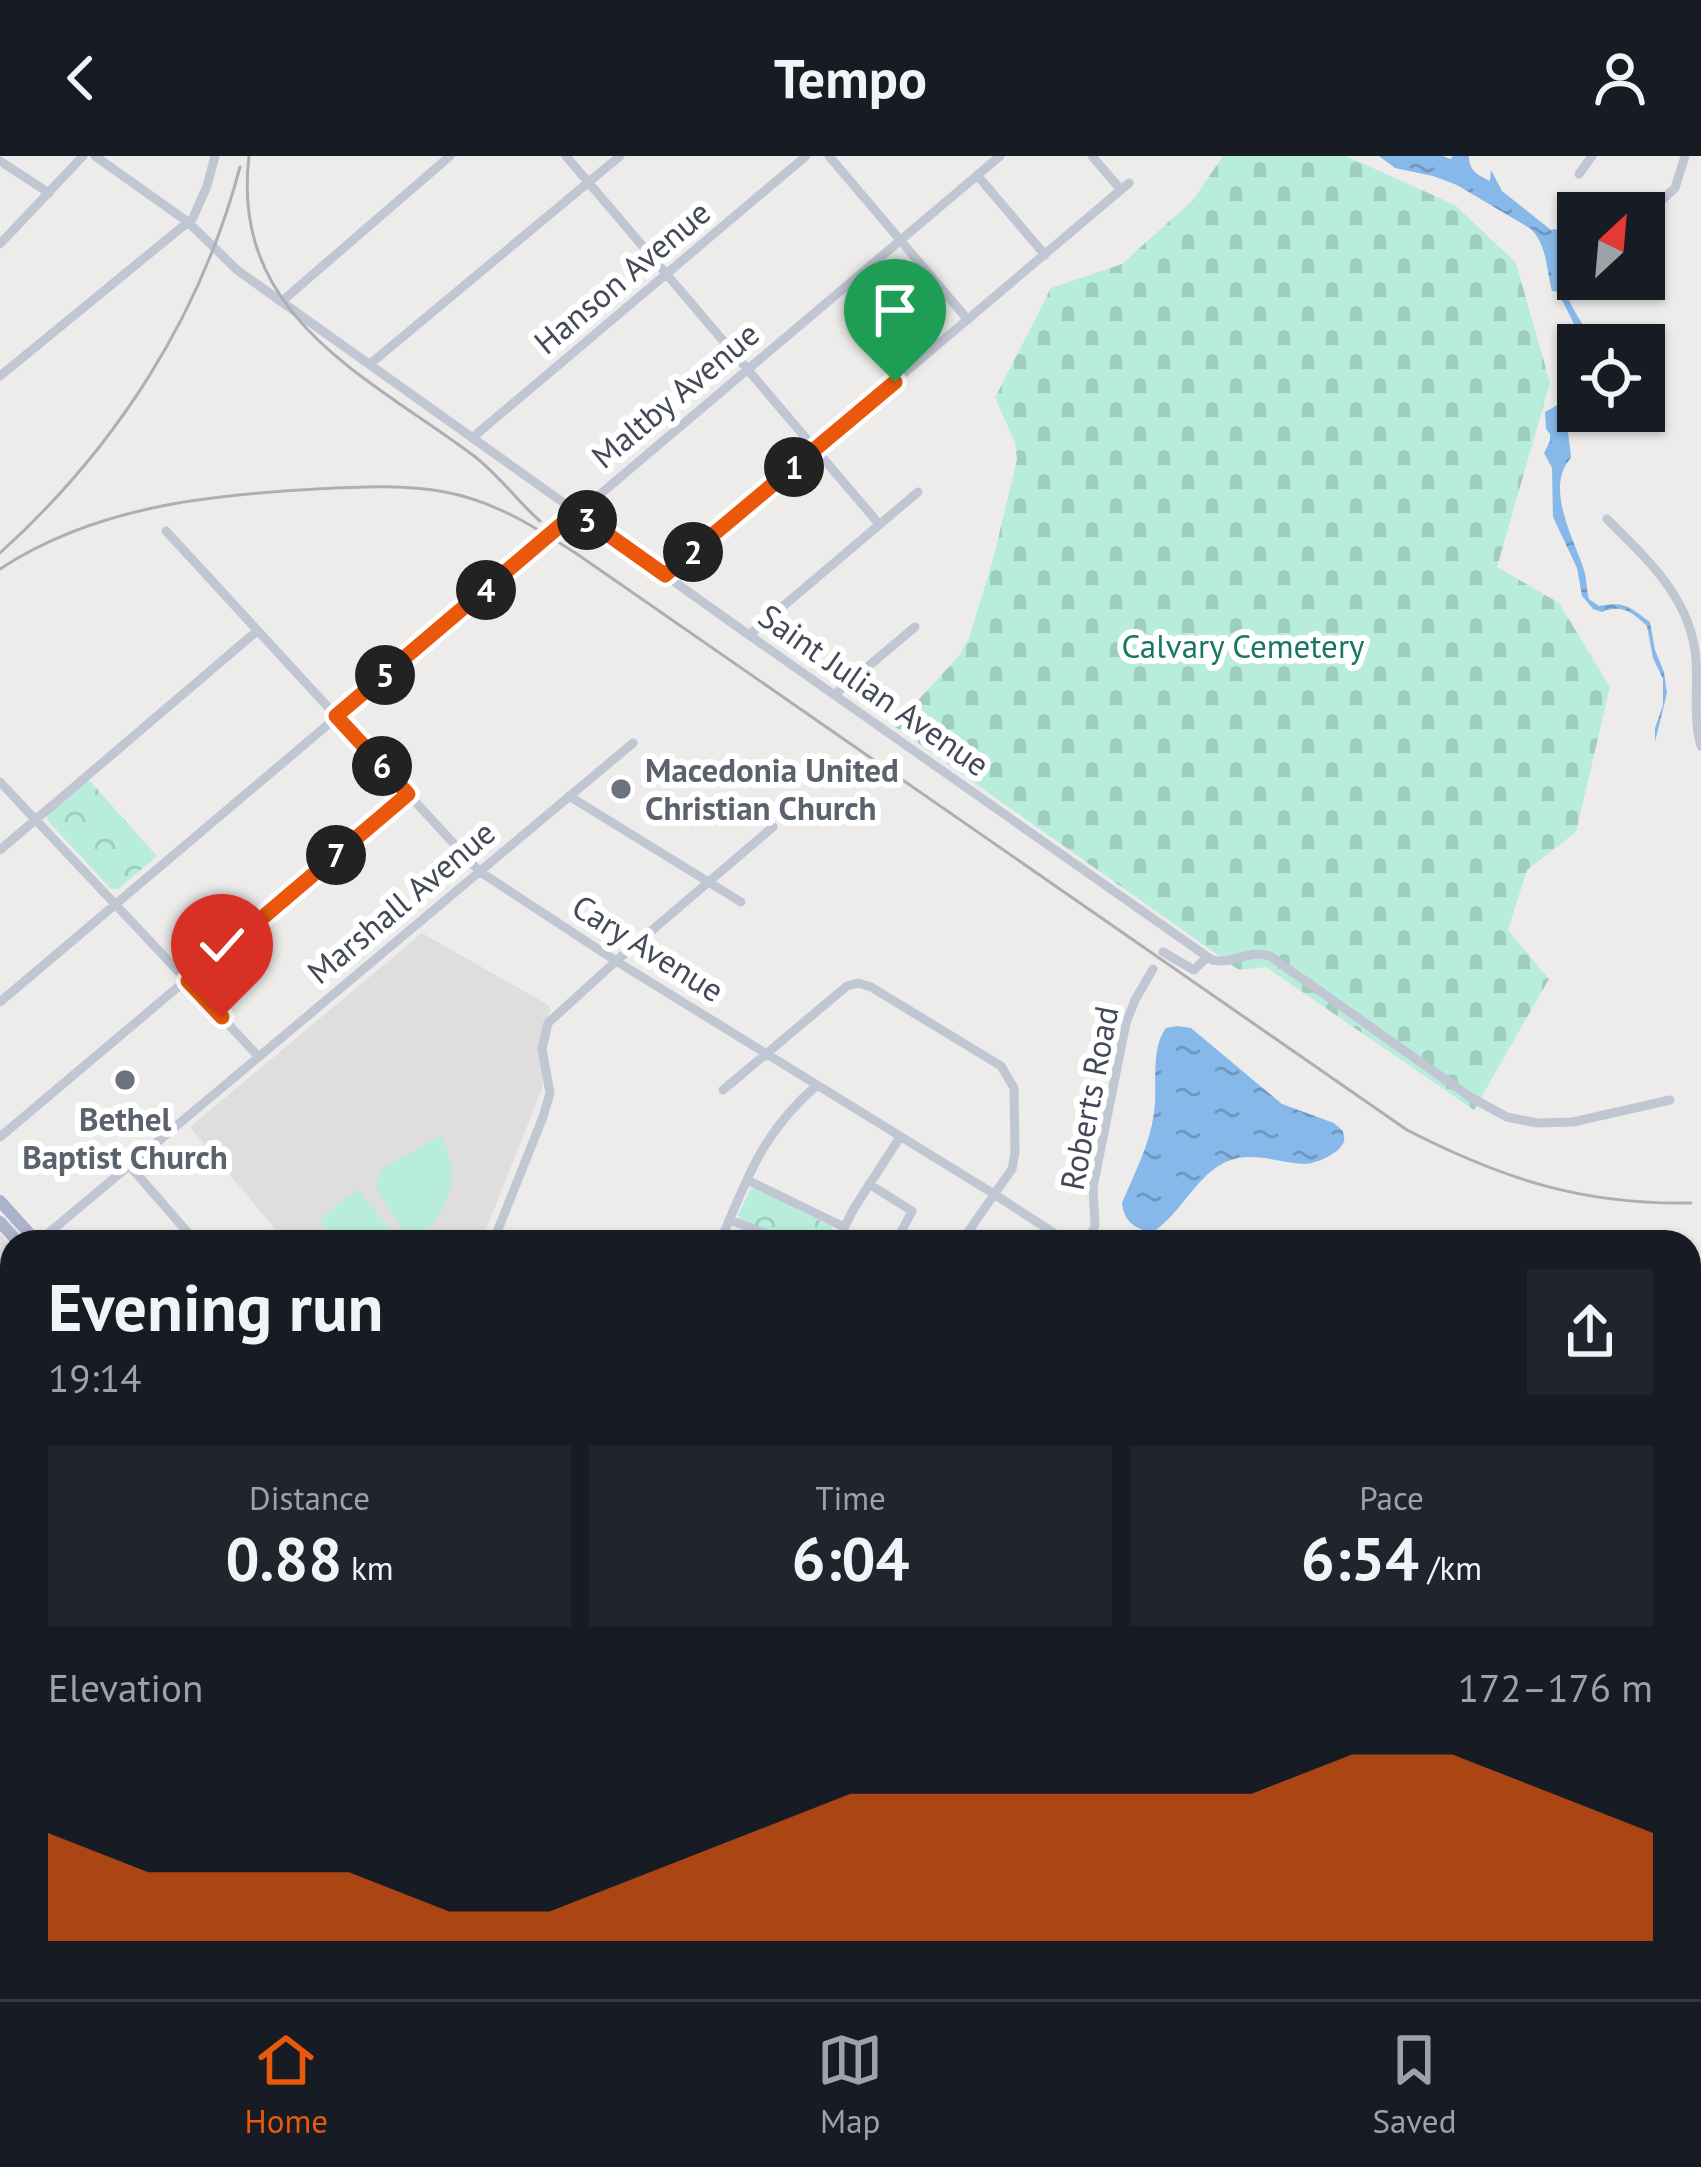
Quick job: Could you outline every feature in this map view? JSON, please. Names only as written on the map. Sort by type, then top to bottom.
[{"type":"main road","points":[[0,1201],[27,1230]]},
{"type":"street","points":[[0,244],[83,156]]},
{"type":"street","name":"Saint Julian Avenue","points":[[95,156],[188,222],[228,264],[1207,957]]},
{"type":"street","points":[[0,376],[188,222],[198,210],[215,156]]},
{"type":"street","points":[[281,302],[450,156]]},
{"type":"street","points":[[566,156],[879,524]]},
{"type":"street","points":[[370,364],[620,156]]},
{"type":"street","name":"Hanson Avenue","points":[[472,438],[806,156]]},
{"type":"street","points":[[829,156],[968,320]]},
{"type":"street","name":"Maltby Avenue","points":[[0,1002],[1000,156]]},
{"type":"street","points":[[665,575],[1125,187],[1092,156]]},
{"type":"street","points":[[1579,174],[1592,156]]},
{"type":"street","points":[[1665,198],[1675,188],[1685,156]]},
{"type":"street","points":[[0,161],[50,193]]},
{"type":"street","points":[[977,175],[1045,255]]},
{"type":"street","points":[[749,635],[918,492]]},
{"type":"street","points":[[1606,519],[1668,584],[1688,624],[1696,654],[1696,725],[1701,746]]},
{"type":"street","name":"Cary Avenue","points":[[166,531],[479,872],[1050,1230]]},
{"type":"street","points":[[834,695],[915,627]]},
{"type":"street","points":[[0,850],[257,632]]},
{"type":"street","name":"Marshall Avenue","points":[[52,1230],[633,743]]},
{"type":"street","points":[[0,782],[259,1057]]},
{"type":"street","points":[[0,1137],[408,794]]},
{"type":"street","points":[[568,796],[741,902]]},
{"type":"street","points":[[498,1230],[550,1093],[542,1049],[548,1023],[773,827]]},
{"type":"street","points":[[1163,952],[1194,970],[1207,957],[1224,962],[1249,953],[1270,956],[1470,1097],[1507,1117],[1537,1123],[1573,1122],[1670,1100]]},
{"type":"street","name":"Roberts Road","points":[[1093,1230],[1093,1186],[1126,1023],[1153,969]]},
{"type":"street","points":[[723,1090],[847,986],[872,987],[1001,1066],[1014,1088],[1012,1169],[969,1230]]},
{"type":"street","points":[[725,1230],[760,1149],[792,1107],[817,1085]]},
{"type":"street","points":[[747,1180],[844,1228],[899,1136]]},
{"type":"street","points":[[129,1166],[185,1230]]},
{"type":"street","points":[[869,1184],[912,1211],[902,1230]]},
{"type":"street","points":[[730,1220],[756,1230]]},
{"type":"shaded area","points":[[422,933],[550,1006],[542,1089],[486,1230],[276,1230],[190,1127]]},
{"type":"green space","name":"Calvary Cemetery","points":[[1223,156],[1346,156],[1455,205],[1516,263],[1550,383],[1497,567],[1559,603],[1610,687],[1576,832],[1527,870],[1508,930],[1549,979],[1474,1110],[1266,967],[1239,970],[894,726],[959,656],[969,638],[1017,459],[1015,442],[995,398],[1051,288],[1122,264],[1193,200]]},
{"type":"green space","points":[[89,780],[157,856],[118,889],[111,889],[48,821],[47,815]]},
{"type":"green space","points":[[441,1135],[450,1158],[451,1181],[440,1214],[426,1230],[402,1230],[376,1188],[380,1170]]},
{"type":"green space","points":[[357,1189],[391,1230],[328,1230],[319,1220]]},
{"type":"green space","points":[[750,1190],[833,1230],[765,1230],[742,1221],[738,1215]]},
{"type":"water","points":[[1379,156],[1469,156],[1478,174],[1490,181],[1491,170],[1502,191],[1557,230],[1557,292],[1552,291],[1544,251],[1531,229],[1457,185],[1395,168]]},
{"type":"water","points":[[1562,300],[1570,300],[1583,324],[1574,324]]},
{"type":"water","points":[[1557,405],[1557,432],[1568,432],[1571,458],[1563,470],[1561,498],[1589,599],[1599,606],[1627,606],[1650,622],[1667,693],[1655,742],[1663,679],[1647,626],[1626,611],[1593,609],[1582,596],[1577,568],[1553,517],[1552,468],[1544,453],[1550,441],[1545,412]]},
{"type":"water","points":[[1166,1028],[1191,1028],[1282,1104],[1334,1123],[1343,1131],[1342,1145],[1309,1164],[1255,1157],[1224,1163],[1202,1179],[1155,1230],[1132,1224],[1122,1203],[1152,1125],[1158,1047]]},
{"type":"railway","points":[[249,156],[249,212],[261,260],[284,301],[351,368],[474,456],[540,521]]},
{"type":"railway","points":[[0,553],[80,470],[148,378],[202,276],[240,167]]},
{"type":"railway","points":[[0,569],[74,531],[193,501],[380,487],[429,489],[497,508],[577,554],[1407,1130],[1544,1186],[1614,1199],[1691,1203]]},
{"type":"place","name":"Macedonia United Christian Church","points":[[621,789]]},
{"type":"place","name":"Bethel Baptist Church","points":[[125,1080]]},
{"type":"route","points":[[222,1017],[188,981],[408,794],[336,716],[576,512],[665,575],[895,382]]}]
